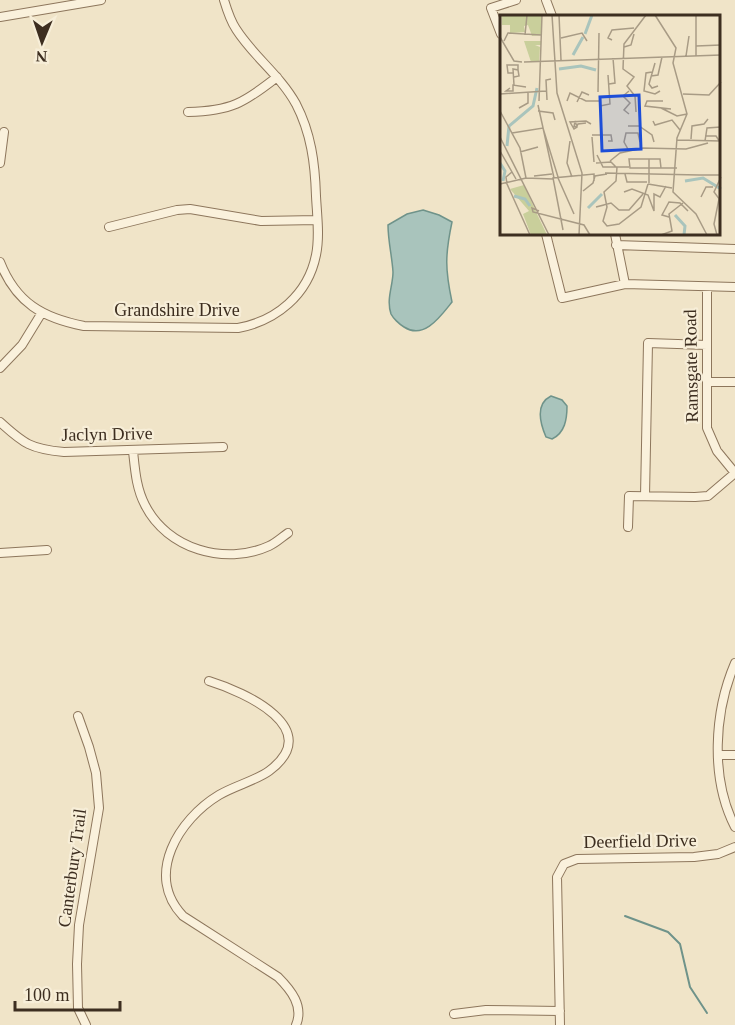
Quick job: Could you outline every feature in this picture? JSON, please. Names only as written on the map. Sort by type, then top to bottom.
[{"type":"street","points":[[0,17],[101,0]]},
{"type":"street","name":"Grandshire Drive","points":[[0,262],[11,285],[41,314],[62,322],[106,327],[238,327],[252,325],[281,311],[294,299],[310,273],[316,255],[315,166],[312,147],[302,116],[294,101],[236,30],[224,0]]},
{"type":"street","points":[[500,31],[491,8],[516,0]]},
{"type":"street","points":[[546,0],[552,15]]},
{"type":"street","points":[[188,112],[212,111],[249,100],[277,78]]},
{"type":"street","points":[[0,163],[4,132]]},
{"type":"street","points":[[109,227],[177,210],[190,209],[261,221],[317,220]]},
{"type":"street","points":[[546,236],[562,298],[625,284],[735,287]]},
{"type":"street","points":[[615,236],[625,284]]},
{"type":"street","points":[[616,245],[735,249]]},
{"type":"street","name":"Ramsgate Road","points":[[707,287],[707,423],[709,434],[717,451],[735,473]]},
{"type":"street","points":[[0,368],[22,345],[41,314]]},
{"type":"street","points":[[645,496],[648,343],[707,345]]},
{"type":"street","points":[[707,382],[735,382]]},
{"type":"street","name":"Jaclyn Drive","points":[[0,422],[21,441],[45,451],[64,453],[224,447]]},
{"type":"street","points":[[133,451],[139,491],[146,506],[158,523],[181,541],[208,552],[227,555],[243,554],[271,546],[288,533]]},
{"type":"street","points":[[628,527],[629,496],[708,496],[735,473]]},
{"type":"street","points":[[0,553],[47,550]]},
{"type":"street","points":[[735,663],[721,709],[719,755],[723,795],[735,827]]},
{"type":"street","points":[[210,681],[240,691],[258,701],[279,718],[288,732],[288,747],[285,754],[268,772],[219,795],[196,813],[179,834],[168,855],[165,875],[167,891],[175,907],[183,916],[278,977],[291,989],[298,1010],[296,1025]]},
{"type":"street","name":"Canterbury Trail","points":[[78,716],[96,773],[99,808],[79,925],[78,1008],[86,1025]]},
{"type":"street","points":[[719,755],[735,754]]},
{"type":"street","name":"Deerfield Drive","points":[[560,1025],[557,877],[564,864],[577,859],[707,856],[735,847]]},
{"type":"street","points":[[454,1014],[486,1011],[560,1011]]},
{"type":"water","points":[[423,210],[452,222],[447,262],[452,302],[431,325],[418,331],[404,327],[391,314],[389,298],[393,272],[388,225],[407,214]]},
{"type":"water","points":[[551,396],[562,400],[567,406],[566,421],[560,433],[552,439],[546,437],[540,414],[546,399]]},
{"type":"waterway","points":[[625,916],[668,932],[680,944],[690,987],[707,1013]]}]
